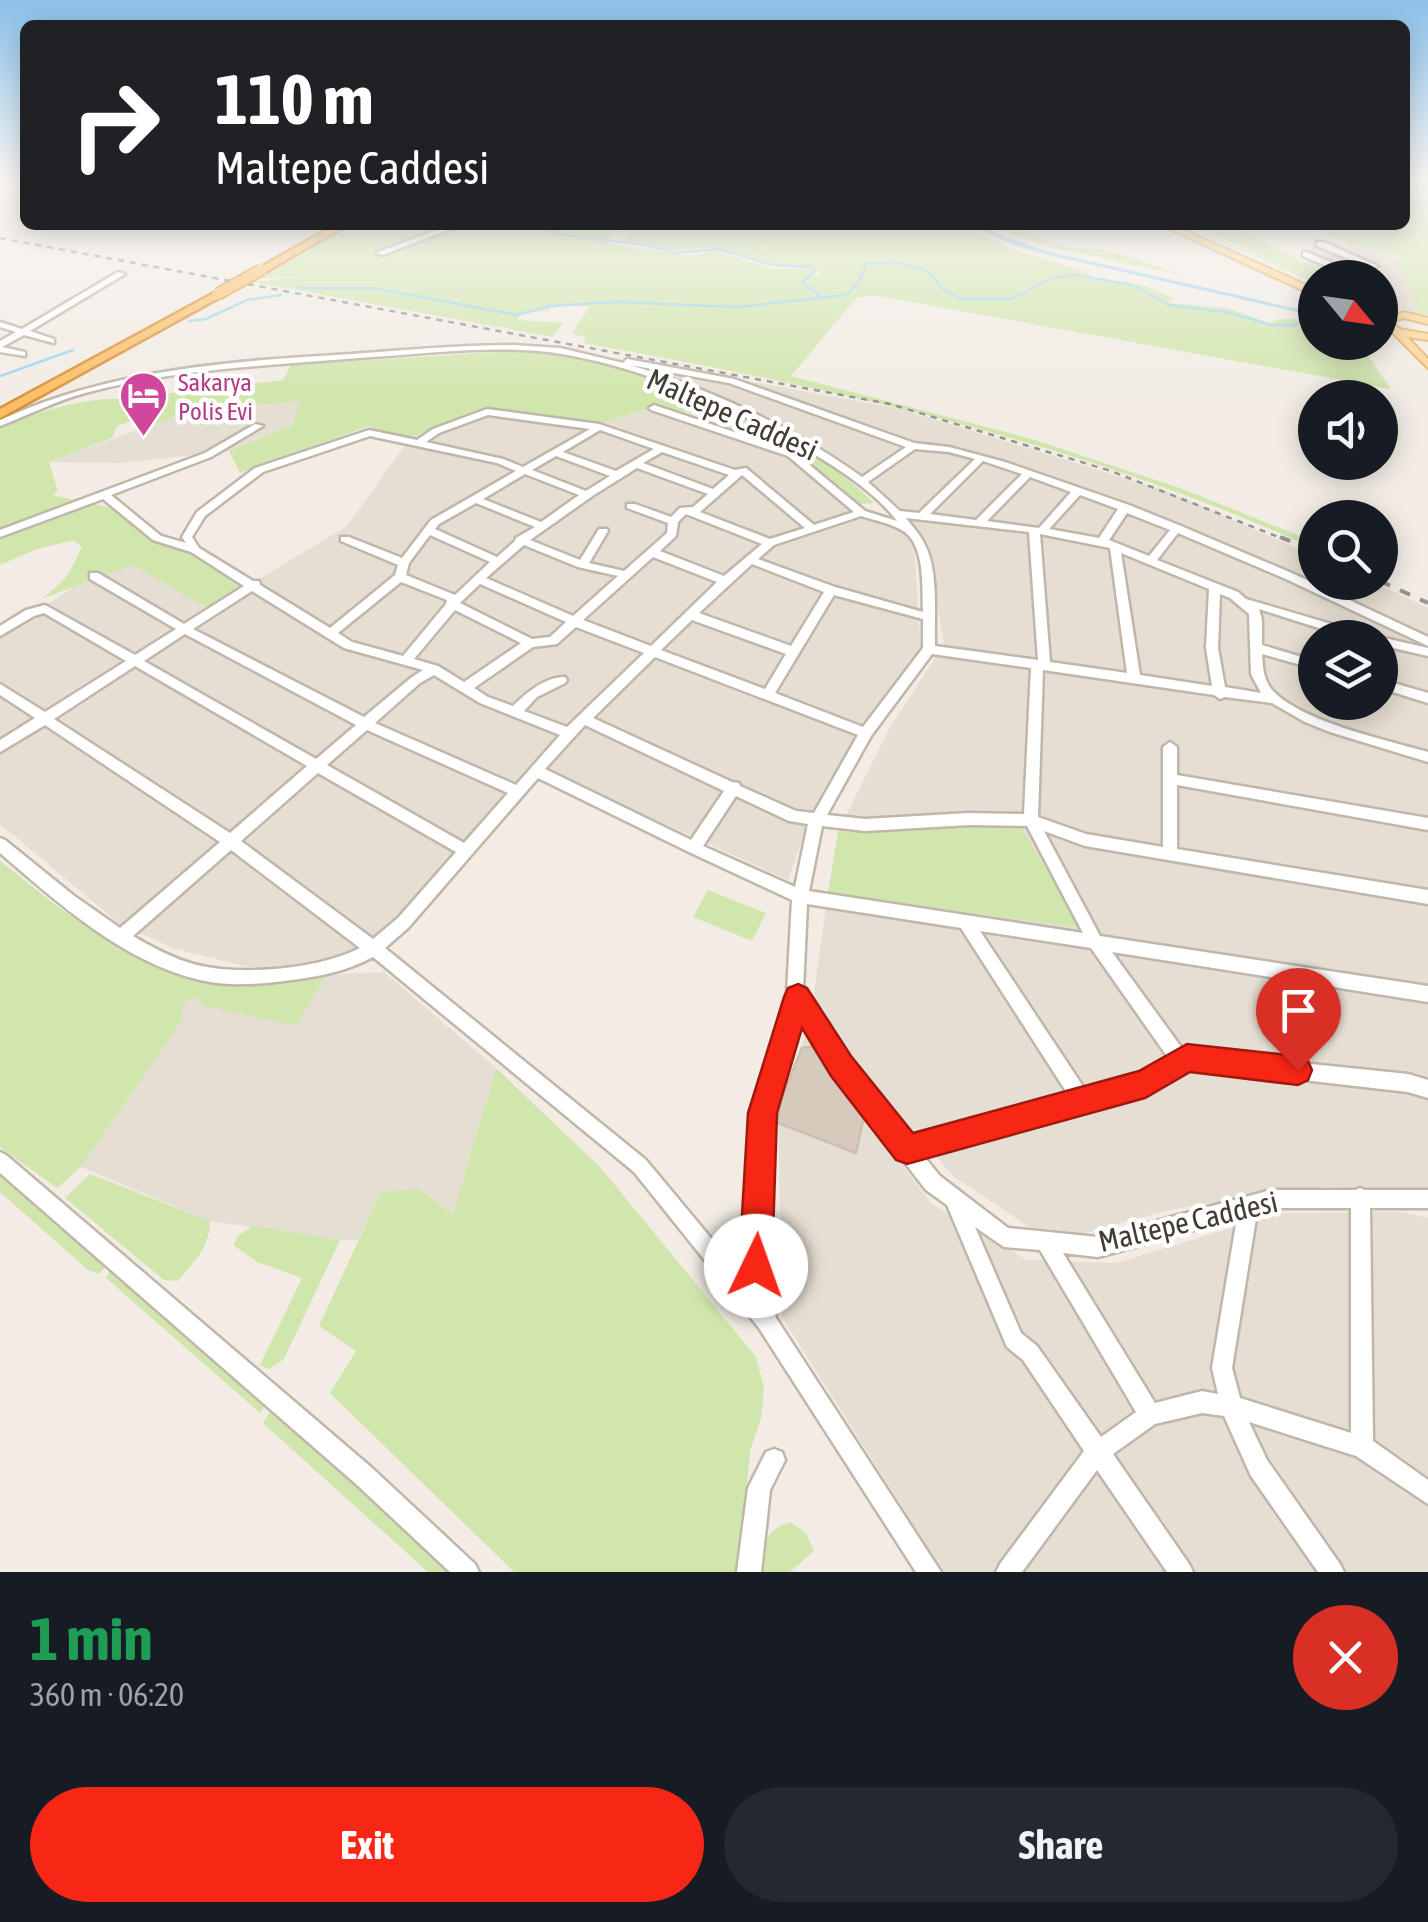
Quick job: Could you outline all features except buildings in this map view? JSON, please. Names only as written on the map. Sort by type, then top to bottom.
[{"type":"highway","points":[[255,270],[281,254]]},
{"type":"highway","points":[[0,414],[285,254]]},
{"type":"highway","points":[[0,404],[213,293]]},
{"type":"main road","points":[[1233,254],[1298,283]]},
{"type":"main road","points":[[1238,254],[1298,282]]},
{"type":"main road","points":[[1398,313],[1428,320]]},
{"type":"main road","points":[[1398,317],[1408,316]]},
{"type":"main road","points":[[1398,332],[1428,338]]},
{"type":"main road","points":[[1398,334],[1428,365]]},
{"type":"street","points":[[1307,254],[1320,260]]},
{"type":"street","points":[[1375,260],[1376,254]]},
{"type":"street","points":[[0,347],[122,274]]},
{"type":"street","points":[[0,324],[52,341]]},
{"type":"street","points":[[0,347],[22,354]]},
{"type":"street","name":"Maltepe Caddesi","points":[[0,423],[43,404],[101,389],[236,366],[488,349],[555,350],[606,361],[688,390],[798,438],[899,514],[922,547],[929,648]]},
{"type":"street","points":[[606,361],[731,382],[913,446],[931,446],[981,458],[1125,507],[1428,642]]},
{"type":"street","points":[[654,408],[791,454],[861,513],[909,528]]},
{"type":"street","points":[[419,443],[436,431],[487,412],[599,427],[736,474]]},
{"type":"street","points":[[0,534],[208,456],[216,448],[248,436],[258,426]]},
{"type":"street","points":[[330,634],[400,577],[404,563],[427,530],[523,468],[599,427]]},
{"type":"street","points":[[210,433],[216,448]]},
{"type":"street","points":[[195,550],[187,537],[201,514],[259,470],[369,433],[523,468],[585,494]]},
{"type":"street","points":[[861,483],[913,446]]},
{"type":"street","points":[[407,659],[452,601],[481,580],[495,560],[585,494],[662,448]]},
{"type":"street","points":[[554,452],[617,475]]},
{"type":"street","points":[[921,517],[981,458]]},
{"type":"street","points":[[636,464],[715,493]]},
{"type":"street","points":[[466,687],[530,642],[553,640],[576,622],[672,534],[673,521],[684,510],[696,510],[742,470],[813,529]]},
{"type":"street","points":[[979,523],[1028,474]]},
{"type":"street","points":[[1078,491],[1038,530],[1041,664],[1030,820],[1095,941],[1181,1061]]},
{"type":"street","points":[[106,496],[157,538],[195,550],[330,634],[368,651],[434,669],[484,700],[569,733]]},
{"type":"street","points":[[474,499],[540,525]]},
{"type":"street","points":[[631,506],[673,521]]},
{"type":"street","points":[[1125,507],[1108,544],[1134,680]]},
{"type":"street","points":[[684,510],[770,543]]},
{"type":"street","points":[[0,844],[120,936],[196,972],[259,977],[338,967],[376,950],[582,719],[725,581],[770,543],[861,513]]},
{"type":"street","points":[[899,514],[1038,530],[1108,544],[1248,602],[1306,620]]},
{"type":"street","points":[[1152,559],[1177,528]]},
{"type":"street","points":[[427,530],[495,560]]},
{"type":"street","points":[[582,564],[603,531]]},
{"type":"street","points":[[345,539],[404,563]]},
{"type":"street","points":[[520,540],[582,564],[628,575]]},
{"type":"street","points":[[652,552],[725,581]]},
{"type":"street","points":[[751,560],[831,590],[928,617]]},
{"type":"street","points":[[94,576],[187,630],[367,722],[516,791]]},
{"type":"street","points":[[400,577],[530,642]]},
{"type":"street","points":[[481,580],[576,622],[768,692],[866,733]]},
{"type":"street","points":[[0,747],[255,584]]},
{"type":"street","points":[[1215,586],[1212,648],[1220,694]]},
{"type":"street","points":[[768,692],[831,590]]},
{"type":"street","points":[[1248,602],[1255,612],[1258,680],[1274,699],[1309,718],[1428,757]]},
{"type":"street","points":[[0,632],[44,609],[466,851]]},
{"type":"street","points":[[691,614],[794,652]]},
{"type":"street","points":[[1398,646],[1428,652]]},
{"type":"street","points":[[766,1321],[756,1266],[762,1113],[798,997],[800,896],[816,822],[866,733],[929,648],[1274,699]]},
{"type":"street","points":[[1258,648],[1298,659]]},
{"type":"street","points":[[120,936],[316,765],[434,669]]},
{"type":"street","points":[[514,713],[533,694],[561,680]]},
{"type":"street","points":[[0,689],[230,842],[376,950],[640,1166],[766,1321],[929,1572]]},
{"type":"street","points":[[1398,689],[1428,698]]},
{"type":"street","points":[[582,719],[794,817],[816,822],[865,825],[969,818],[1030,820],[1085,840],[1428,897]]},
{"type":"street","points":[[1170,747],[1170,854]]},
{"type":"street","points":[[536,770],[800,896],[1428,994]]},
{"type":"street","points":[[1171,780],[1428,824]]},
{"type":"street","points":[[694,848],[734,788]]},
{"type":"street","points":[[968,924],[1083,1102]]},
{"type":"street","name":"Maltepe Caddesi","points":[[798,997],[841,1066],[933,1182],[1004,1236],[1098,1247],[1271,1199],[1428,1198]]},
{"type":"street","points":[[907,1149],[1145,1084],[1187,1058],[1428,1088]]},
{"type":"street","points":[[0,1162],[260,1384],[467,1572]]},
{"type":"street","points":[[1360,1197],[1362,1447]]},
{"type":"street","points":[[953,1198],[1014,1340],[1030,1353],[1181,1572]]},
{"type":"street","points":[[1249,1205],[1222,1368],[1231,1406],[1259,1468],[1332,1572]]},
{"type":"street","points":[[1045,1241],[1150,1415]]},
{"type":"street","points":[[1008,1572],[1097,1452],[1150,1415],[1202,1402],[1231,1406],[1362,1447],[1428,1493]]},
{"type":"street","points":[[749,1572],[759,1488],[774,1460]]},
{"type":"shaded area","points":[[1309,254],[1396,254],[1398,260],[1307,260]]},
{"type":"shaded area","points":[[1398,261],[1419,314],[1398,308]]},
{"type":"shaded area","points":[[639,361],[901,409],[1166,491],[1298,549],[1298,600],[1398,600],[1398,594],[1428,608],[1428,1188],[1320,1187],[1174,1209],[1084,1233],[1029,1227],[953,1176],[872,1083],[813,999],[828,893],[1081,927],[1019,824],[838,832],[888,731],[944,644],[928,545],[900,506],[815,443],[700,390],[634,367]]},
{"type":"shaded area","points":[[301,401],[292,426],[229,451],[121,463],[49,462],[182,414]]},
{"type":"shaded area","points":[[489,408],[600,423],[648,409],[779,451],[794,459],[860,516],[901,530],[914,547],[921,651],[856,738],[812,812],[788,880],[535,765],[379,939],[341,958],[256,969],[176,949],[121,925],[0,824],[0,635],[80,583],[133,565],[210,609],[347,526],[411,437]]},
{"type":"shaded area","points":[[384,972],[496,1068],[453,1216],[381,1192],[358,1240],[340,1240],[210,1221],[81,1167],[181,1022],[182,1003],[198,997],[297,1025],[326,975]]},
{"type":"shaded area","points":[[805,1037],[932,1204],[1027,1260],[1117,1263],[1279,1213],[1402,1212],[1428,1218],[1428,1572],[943,1572],[782,1317],[778,1101]]},
{"type":"green space","points":[[300,254],[726,254],[772,269],[809,268],[774,265],[737,254],[1028,254],[1085,271],[1090,277],[1147,286],[1174,299],[1168,303],[1228,308],[1269,323],[1298,319],[1298,360],[1371,360],[1385,380],[1341,380],[878,296],[857,297],[791,376],[1032,439],[1180,488],[1298,535],[1298,542],[1138,478],[956,423],[771,379],[583,343],[587,337],[572,334],[590,306],[552,306],[548,311],[523,312],[517,320],[563,323],[553,337],[253,282],[303,276],[259,278]],"holes":[[[812,268],[820,269],[819,276],[804,279],[813,273]]]},
{"type":"green space","points":[[1084,254],[1118,254],[1182,275]]},
{"type":"green space","points":[[1250,254],[1298,273],[1298,275]]},
{"type":"green space","points":[[1258,254],[1288,254],[1300,260],[1298,273]]},
{"type":"green space","points":[[1394,254],[1428,254],[1428,315],[1419,314],[1398,261],[1401,256]]},
{"type":"green space","points":[[514,351],[575,355],[652,376],[693,392],[775,431],[846,478],[874,503],[860,504],[787,446],[656,406],[601,423],[489,408],[411,437],[385,434],[369,426],[240,473],[229,451],[292,426],[300,401],[182,414],[140,430],[131,421],[117,426],[112,438],[49,462],[58,491],[52,495],[113,508],[164,543],[203,558],[245,585],[209,609],[133,565],[41,599],[74,564],[82,547],[73,540],[37,549],[0,565],[0,428],[12,423],[92,401],[283,380],[291,365]]},
{"type":"green space","points":[[1019,824],[1082,928],[828,893],[838,832]]},
{"type":"green space","points":[[0,861],[58,907],[142,960],[190,978],[238,985],[326,975],[297,1026],[204,1006],[198,997],[183,1003],[181,1022],[81,1167],[57,1188],[0,1147]]},
{"type":"green space","points":[[708,890],[766,913],[752,941],[693,917]]},
{"type":"green space","points":[[496,1068],[600,1167],[756,1357],[764,1388],[761,1418],[750,1451],[739,1572],[514,1572],[330,1393],[356,1351],[319,1326],[381,1192],[419,1189],[453,1215]]},
{"type":"green space","points":[[0,1172],[109,1263],[99,1274],[88,1270],[0,1192]]},
{"type":"green space","points":[[90,1174],[210,1221],[204,1246],[178,1281],[164,1280],[65,1198]]},
{"type":"green space","points":[[253,1226],[340,1240],[284,1359],[269,1369],[260,1365],[302,1278],[257,1262],[233,1245],[239,1235]]},
{"type":"green space","points":[[113,1266],[267,1403],[260,1413],[106,1278]]},
{"type":"green space","points":[[272,1409],[452,1572],[428,1572],[263,1423]]},
{"type":"green space","points":[[790,1522],[806,1533],[814,1551],[790,1572],[763,1572],[769,1535]]},
{"type":"water","points":[[1047,254],[1298,309],[1298,312]]},
{"type":"waterway","points":[[737,254],[772,265],[811,267],[816,271],[802,282],[820,296]]},
{"type":"waterway","points":[[298,288],[373,288],[517,315],[550,306],[617,302],[738,307],[846,295],[859,282],[866,264],[893,262],[927,271],[945,291],[962,299],[1012,299],[1053,278],[1075,275],[1133,285],[1168,305],[1226,312],[1272,325],[1298,323]]},
{"type":"waterway","points":[[190,321],[206,319],[247,300],[281,295]]},
{"type":"waterway","points":[[0,376],[73,350]]},
{"type":"railway","points":[[88,254],[890,404],[1111,471],[1286,540]]},
{"type":"railway","points":[[1280,537],[1298,544]]},
{"type":"railway","points":[[1398,589],[1428,603]]},
{"type":"place","name":"Sakarya Polis Evi","points":[[143,438]]},
{"type":"route","points":[[756,1266],[762,1113],[798,997],[841,1066],[907,1149],[1145,1084],[1187,1058],[1298,1070]]}]
